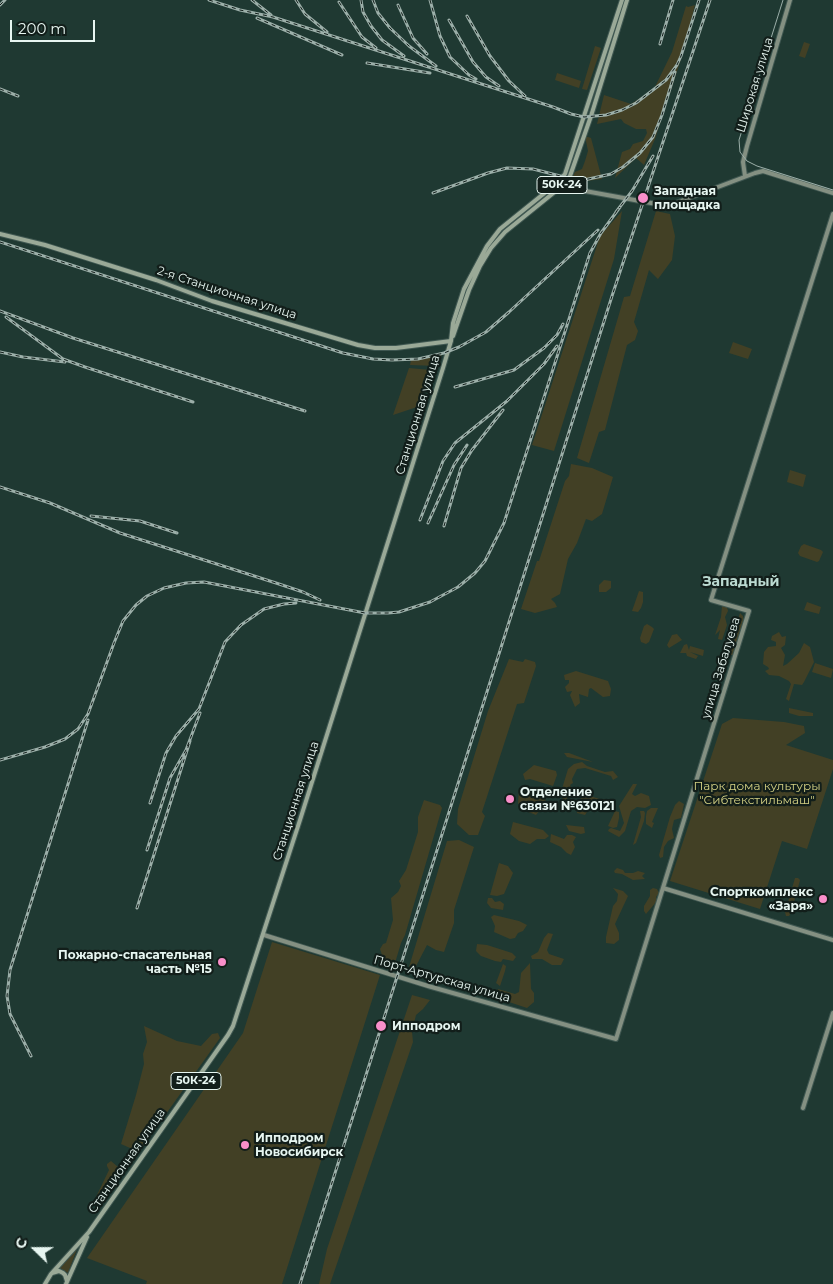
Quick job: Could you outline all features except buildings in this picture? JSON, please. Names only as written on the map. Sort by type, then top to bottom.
[{"type":"main road","name":"Станционная улица","points":[[451,341],[453,323],[464,289],[487,246],[500,229],[557,183],[565,174],[622,0]]},
{"type":"main road","name":"Станционная улица","points":[[45,1284],[51,1274],[89,1232],[233,1026],[264,934],[451,341],[470,290],[480,266],[491,248],[505,232],[562,186],[568,178],[573,168],[627,0]]},
{"type":"main road","name":"2-я Станционная улица","points":[[0,234],[50,247],[156,280],[212,302],[358,345],[375,348],[396,348],[451,341]]},
{"type":"main road","name":"Станционная улица","points":[[66,1283],[89,1232]]},
{"type":"main road","points":[[51,1274],[59,1271],[67,1278],[66,1283]]},
{"type":"street","name":"Широкая улица","points":[[745,176],[743,162],[747,146],[790,0]]},
{"type":"street","points":[[557,183],[562,186],[662,205],[673,204],[745,176],[763,171],[833,193]]},
{"type":"street","name":"улица Забалуева","points":[[616,1039],[749,612],[711,600],[833,214]]},
{"type":"street","points":[[663,888],[833,940]]},
{"type":"street","name":"Порт-Артурская улица","points":[[264,934],[419,983],[616,1039]]},
{"type":"street","points":[[803,1108],[833,1013]]},
{"type":"green space","points":[[695,5],[681,59],[655,139],[644,165],[636,158],[615,178],[622,152],[630,149],[633,144],[643,141],[647,133],[646,129],[636,129],[624,123],[621,119],[597,124],[604,95],[631,104],[654,89],[672,52],[686,6]]},
{"type":"green space","points":[[804,42],[810,44],[805,58],[799,56]]},
{"type":"green space","points":[[595,46],[601,48],[587,90],[582,89]]},
{"type":"green space","points":[[557,73],[581,81],[579,88],[555,80]]},
{"type":"green space","points":[[585,136],[591,138],[602,179],[571,180],[575,172],[582,169],[585,161],[588,151]]},
{"type":"green space","points":[[622,211],[614,259],[554,451],[532,445],[600,236]]},
{"type":"green space","points":[[656,211],[670,214],[675,236],[672,260],[658,279],[649,270],[634,322],[638,331],[635,340],[627,345],[605,430],[599,432],[589,463],[577,458],[624,297],[630,296]]},
{"type":"green space","points":[[733,342],[752,349],[748,359],[729,353]]},
{"type":"green space","points":[[442,354],[437,366],[410,365],[411,360]]},
{"type":"green space","points":[[409,368],[431,370],[417,407],[393,415]]},
{"type":"green space","points":[[571,464],[592,468],[613,477],[602,514],[592,521],[586,519],[577,543],[568,559],[560,594],[551,599],[557,607],[535,613],[521,609],[565,481],[569,476]]},
{"type":"green space","points":[[790,470],[806,475],[803,487],[787,482]]},
{"type":"green space","points":[[804,544],[823,552],[819,561],[800,556],[798,553]]},
{"type":"green space","points":[[604,580],[611,581],[611,588],[606,592],[599,592],[599,585]]},
{"type":"green space","points":[[639,591],[643,592],[641,608],[638,612],[632,611]]},
{"type":"green space","points":[[807,602],[821,607],[819,614],[804,610]]},
{"type":"green space","points":[[722,606],[727,607],[728,611],[725,617],[727,625],[722,640],[718,639],[720,630],[715,635],[721,617]]},
{"type":"green space","points":[[740,613],[744,621],[733,655],[728,655]]},
{"type":"green space","points":[[647,624],[654,629],[649,642],[646,644],[641,642],[640,638],[644,626]]},
{"type":"green space","points":[[779,632],[782,637],[786,636],[785,645],[781,648],[785,655],[783,666],[799,653],[804,643],[810,647],[814,662],[802,685],[794,684],[789,701],[786,699],[791,684],[789,681],[779,676],[769,675],[765,671],[769,669],[768,667],[763,664],[764,652],[768,647],[776,646],[776,642],[771,640],[772,636]]},
{"type":"green space","points":[[677,634],[682,640],[669,648],[667,645],[672,635]]},
{"type":"green space","points":[[687,644],[689,650],[690,646],[704,650],[703,656],[690,652],[698,656],[696,659],[687,656],[686,653],[680,653],[684,645]]},
{"type":"green space","points":[[509,659],[523,662],[525,659],[535,662],[536,666],[524,703],[517,704],[482,812],[485,816],[478,835],[469,835],[457,824],[458,809],[488,711]]},
{"type":"green space","points":[[815,663],[833,669],[831,678],[812,672]]},
{"type":"green space","points":[[576,671],[608,681],[611,689],[610,696],[603,697],[591,688],[589,689],[588,697],[579,694],[580,703],[575,707],[570,695],[572,691],[567,692],[565,687],[569,680],[565,680],[564,675]]},
{"type":"green space","points":[[789,708],[813,713],[813,716],[799,716],[789,713]]},
{"type":"green space","name":"Парк дома культуры \"Сибтекстильмаш\"","points":[[733,718],[784,722],[804,726],[805,733],[786,745],[833,760],[833,769],[807,849],[782,841],[760,909],[670,881],[722,724]]},
{"type":"green space","points":[[564,753],[569,753],[593,762],[567,757]]},
{"type":"green space","points":[[582,762],[587,766],[605,772],[613,771],[618,777],[613,780],[611,776],[585,768],[577,769],[572,779],[573,783],[570,785],[574,794],[563,801],[561,792],[568,769],[574,764]]},
{"type":"green space","points":[[534,765],[556,771],[557,775],[553,786],[530,779],[525,780],[523,774]]},
{"type":"green space","points":[[633,784],[637,784],[632,794],[635,796],[641,793],[649,796],[651,805],[645,808],[637,807],[631,811],[625,831],[619,837],[608,831],[611,828],[620,831],[624,823],[619,806]]},
{"type":"green space","points":[[519,788],[530,795],[543,797],[546,801],[546,807],[536,815],[526,811],[526,806],[533,804],[531,801],[518,804]]},
{"type":"green space","points":[[583,794],[606,799],[606,804],[601,810],[591,806],[585,815],[577,813],[578,804]]},
{"type":"green space","points":[[424,800],[440,805],[442,808],[405,935],[395,963],[391,966],[385,964],[381,958],[380,949],[386,943],[393,920],[391,898],[398,892],[401,886],[399,881],[406,870],[418,832],[418,817]]},
{"type":"green space","points":[[679,801],[684,804],[681,818],[674,820],[672,829],[674,838],[668,841],[664,847],[663,857],[660,858],[659,855],[670,817],[675,805]]},
{"type":"green space","points":[[651,808],[658,808],[652,822],[654,823],[652,828],[646,824],[647,811]]},
{"type":"green space","points":[[615,811],[619,812],[619,818],[617,827],[613,828],[608,826]]},
{"type":"green space","points":[[640,811],[645,813],[644,821],[636,843],[633,845],[641,817]]},
{"type":"green space","points":[[513,822],[543,830],[549,836],[545,839],[537,839],[530,844],[519,841],[510,834]]},
{"type":"green space","points":[[566,825],[584,827],[585,833],[569,831]]},
{"type":"green space","points":[[551,834],[564,839],[567,835],[576,837],[573,842],[575,847],[571,855],[561,847],[550,842]]},
{"type":"green space","points":[[459,840],[474,847],[454,910],[454,923],[444,952],[427,945],[415,968],[409,967],[447,841]]},
{"type":"green space","points":[[499,863],[508,866],[513,873],[504,894],[490,895]]},
{"type":"green space","points":[[617,868],[625,873],[638,871],[645,873],[642,876],[645,879],[633,880],[622,874],[615,873],[614,871]]},
{"type":"green space","points":[[795,878],[800,880],[791,913],[789,916],[786,916],[785,912]]},
{"type":"green space","points":[[613,888],[623,891],[628,896],[615,924],[619,933],[619,940],[614,944],[606,943],[613,906],[617,901],[618,894]]},
{"type":"green space","points":[[653,888],[657,889],[659,893],[656,897],[657,901],[646,914],[644,906],[650,896],[650,890]]},
{"type":"green space","points":[[488,898],[504,904],[503,910],[491,908],[487,903]]},
{"type":"green space","points":[[494,915],[519,921],[527,925],[515,938],[510,939],[494,932],[495,926],[491,917]]},
{"type":"green space","points":[[548,933],[553,934],[547,950],[549,954],[564,959],[561,965],[552,965],[542,959],[532,959],[531,956],[538,952]]},
{"type":"green space","name":"Ипподром Новосибирск","points":[[272,942],[380,975],[282,1284],[146,1284],[147,1281],[87,1258],[243,1033]]},
{"type":"green space","points":[[477,944],[487,945],[512,953],[516,957],[513,961],[503,959],[501,962],[495,961],[481,956],[476,951]]},
{"type":"green space","points":[[530,963],[531,989],[534,993],[534,1002],[527,1008],[497,998],[495,995],[498,989],[515,994],[519,992],[521,973]]},
{"type":"green space","points":[[503,964],[506,966],[500,986],[496,983]]},
{"type":"green space","points":[[412,995],[430,1000],[416,1015],[412,1032],[413,1042],[330,1284],[319,1284],[327,1249]]},
{"type":"green space","points":[[144,1026],[177,1041],[201,1046],[212,1034],[218,1033],[220,1038],[141,1149],[130,1148],[121,1144],[144,1064],[143,1054],[147,1042]]},
{"type":"green space","points":[[111,1161],[118,1167],[120,1176],[104,1201],[97,1201],[96,1197],[109,1170],[107,1164]]},
{"type":"green space","points":[[77,1249],[68,1273],[60,1268]]},
{"type":"tram line","points":[[783,0],[739,140],[740,152],[747,161],[757,166],[833,190]]},
{"type":"railway","points":[[0,5],[5,0]]},
{"type":"railway","points":[[209,0],[240,10],[273,17],[584,117],[606,115],[622,110],[636,103],[666,80],[681,56],[699,0]]},
{"type":"railway","points":[[252,0],[271,15]]},
{"type":"railway","points":[[296,0],[305,14],[327,32]]},
{"type":"railway","points":[[361,0],[363,12],[371,26],[382,40],[404,56]]},
{"type":"railway","points":[[373,0],[378,13],[390,28],[409,46],[436,66]]},
{"type":"railway","points":[[430,0],[440,36],[450,57],[476,79]]},
{"type":"railway","points":[[660,44],[673,0]]},
{"type":"railway","points":[[300,1284],[612,296],[710,0]]},
{"type":"railway","points":[[339,2],[362,37],[376,48]]},
{"type":"railway","points":[[398,5],[413,38],[427,54]]},
{"type":"railway","points":[[467,16],[490,56],[509,81],[525,96]]},
{"type":"railway","points":[[257,18],[342,55]]},
{"type":"railway","points":[[449,20],[473,62],[486,77],[499,86]]},
{"type":"railway","points":[[367,63],[430,73]]},
{"type":"railway","points":[[433,193],[507,168],[533,169],[584,180],[611,174],[640,153],[653,137],[675,72]]},
{"type":"railway","points":[[0,89],[18,96]]},
{"type":"railway","points":[[616,212],[632,191],[653,156]]},
{"type":"railway","points":[[0,760],[45,747],[65,739],[78,729],[88,714],[123,621],[136,605],[147,596],[164,588],[186,583],[204,582],[365,613],[388,613],[399,612],[430,602],[458,587],[475,573],[485,561],[504,523],[590,253],[601,233],[620,207]]},
{"type":"railway","points":[[0,242],[343,353],[373,359],[392,360],[418,359],[444,353],[486,332],[598,230]]},
{"type":"railway","points":[[0,311],[73,338],[305,411]]},
{"type":"railway","points":[[6,317],[63,359],[193,402]]},
{"type":"railway","points":[[455,387],[514,370],[544,348],[557,335],[563,324]]},
{"type":"railway","points":[[420,520],[443,461],[455,443],[507,401],[544,364],[557,346]]},
{"type":"railway","points":[[0,352],[65,362]]},
{"type":"railway","points":[[444,526],[461,468],[472,450],[503,410]]},
{"type":"railway","points":[[428,523],[454,465],[467,445]]},
{"type":"railway","points":[[0,487],[50,503],[120,533],[303,592],[320,600]]},
{"type":"railway","points":[[91,516],[140,521],[177,533]]},
{"type":"railway","points":[[150,803],[166,753],[176,736],[199,709],[225,642],[241,625],[264,609],[296,603]]},
{"type":"railway","points":[[147,850],[170,778],[186,750],[200,713]]},
{"type":"railway","points":[[31,1056],[10,1014],[7,996],[10,970],[88,720]]},
{"type":"railway","points":[[137,908],[190,741]]},
{"type":"place","name":"Западная площадка","points":[[643,198]]},
{"type":"place","name":"Отделение связи №630121","points":[[510,799]]},
{"type":"place","name":"Спорткомплекс «Заря»","points":[[823,899]]},
{"type":"place","name":"Пожарно-спасательная часть №15","points":[[222,962]]},
{"type":"place","name":"Ипподром","points":[[381,1026]]},
{"type":"place","name":"Ипподром Новосибирск","points":[[245,1145]]},
{"type":"district","name":"Западный","points":[[741,582]]}]
